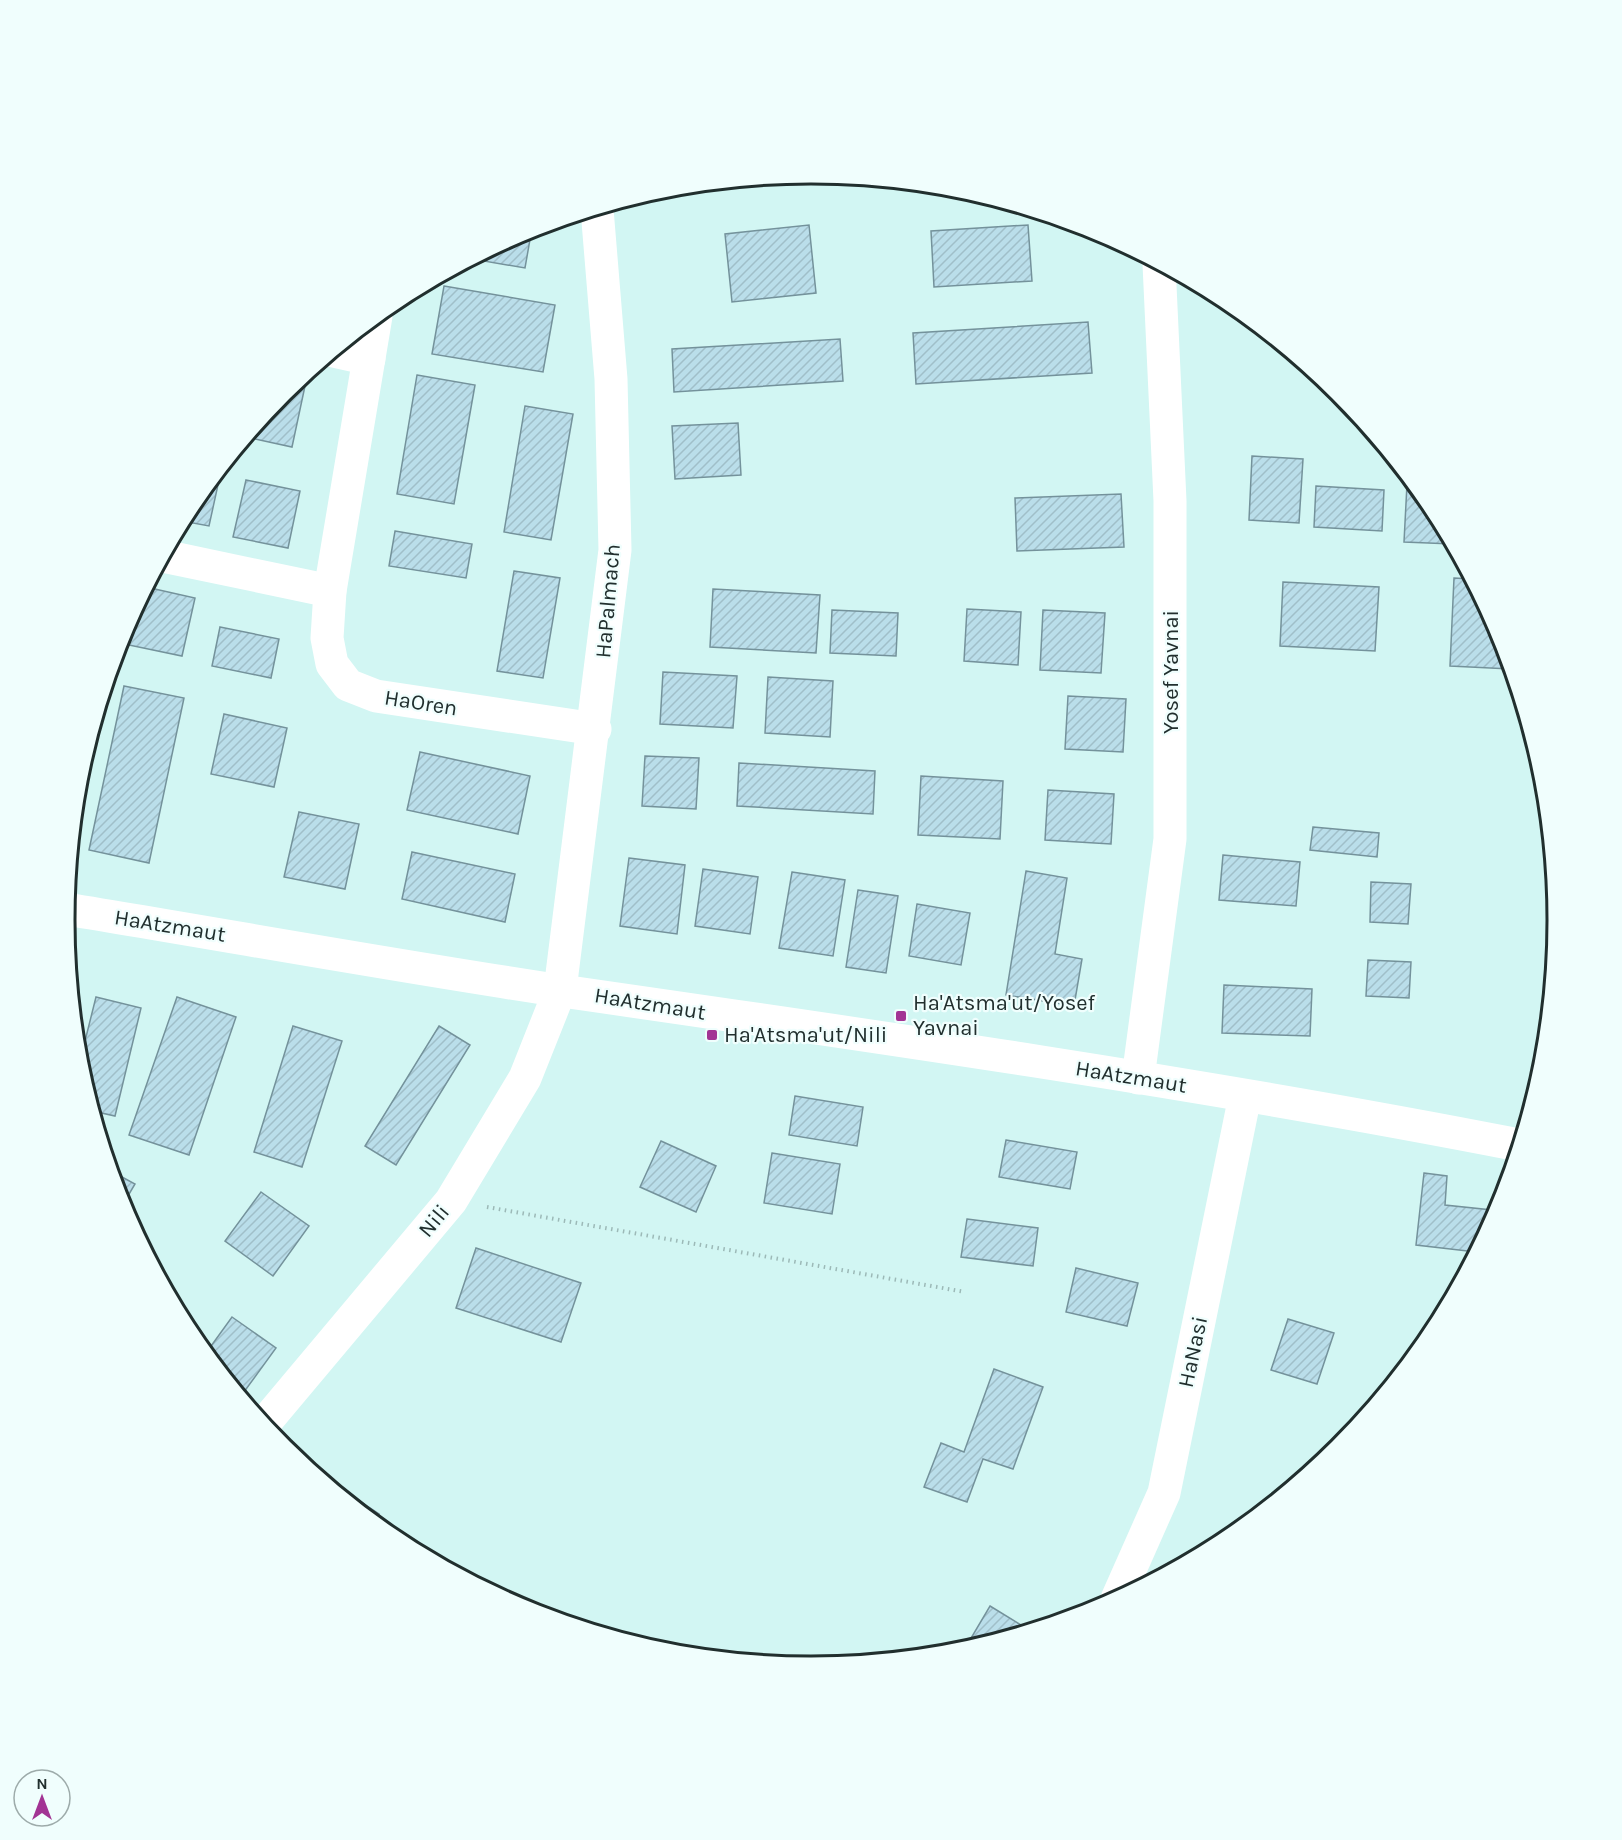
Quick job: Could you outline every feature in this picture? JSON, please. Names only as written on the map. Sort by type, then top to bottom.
[{"type":"street","name":"HaPalmach","points":[[560,990],[595,729],[615,550],[610,379],[598,216]]},
{"type":"street","name":"Yosef Yavnai","points":[[1138,1078],[1170,839],[1170,501],[1159,272]]},
{"type":"street","name":"HaOren","points":[[374,328],[330,591],[327,638],[332,664],[348,685],[376,696],[595,729]]},
{"type":"street","points":[[343,353],[369,359]]},
{"type":"street","points":[[171,558],[330,591]]},
{"type":"street","name":"HaAtzmaut","points":[[75,911],[560,990],[1138,1078],[1512,1144]]},
{"type":"street","name":"Nili","points":[[270,1418],[451,1201],[525,1078],[560,990]]},
{"type":"street","name":"HaNasi","points":[[1123,1587],[1164,1493],[1245,1096]]},
{"type":"path","points":[[451,1201],[965,1292]]},
{"type":"building","points":[[809,225],[816,293],[732,302],[725,234]]},
{"type":"building","points":[[1028,225],[1032,281],[934,287],[931,231]]},
{"type":"building","points":[[530,240],[525,268],[483,261]]},
{"type":"building","points":[[444,286],[555,305],[543,372],[432,354]]},
{"type":"building","points":[[1088,322],[1092,373],[916,384],[913,333]]},
{"type":"building","points":[[840,339],[843,381],[674,392],[672,349]]},
{"type":"building","points":[[417,375],[475,385],[454,504],[397,494]]},
{"type":"building","points":[[305,387],[292,447],[255,439]]},
{"type":"building","points":[[525,406],[573,414],[551,540],[504,532]]},
{"type":"building","points":[[738,423],[741,475],[675,479],[672,426]]},
{"type":"building","points":[[1252,456],[1303,459],[1299,523],[1249,520]]},
{"type":"building","points":[[246,480],[300,491],[288,548],[233,537]]},
{"type":"building","points":[[218,484],[209,526],[192,523]]},
{"type":"building","points":[[1316,486],[1384,490],[1382,531],[1314,527]]},
{"type":"building","points":[[1407,488],[1443,544],[1404,542]]},
{"type":"building","points":[[1121,494],[1124,547],[1017,551],[1015,498]]},
{"type":"building","points":[[395,531],[472,544],[466,578],[389,566]]},
{"type":"building","points":[[514,571],[560,578],[543,678],[497,671]]},
{"type":"building","points":[[1454,578],[1463,579],[1491,638],[1503,669],[1450,666]]},
{"type":"building","points":[[1283,582],[1379,587],[1375,651],[1280,646]]},
{"type":"building","points":[[154,589],[195,598],[182,656],[128,645]]},
{"type":"building","points":[[713,589],[820,595],[816,653],[710,647]]},
{"type":"building","points":[[967,609],[1021,612],[1018,665],[964,661]]},
{"type":"building","points":[[832,610],[898,613],[896,656],[830,653]]},
{"type":"building","points":[[1043,610],[1105,613],[1101,673],[1040,670]]},
{"type":"building","points":[[220,627],[279,639],[271,678],[212,666]]},
{"type":"building","points":[[663,672],[737,676],[733,728],[660,724]]},
{"type":"building","points":[[768,677],[833,681],[830,737],[765,733]]},
{"type":"building","points":[[124,686],[184,698],[149,863],[89,850]]},
{"type":"building","points":[[1068,696],[1126,699],[1123,752],[1065,749]]},
{"type":"building","points":[[224,714],[287,728],[274,787],[211,774]]},
{"type":"building","points":[[420,752],[530,776],[518,834],[407,810]]},
{"type":"building","points":[[645,756],[699,758],[696,809],[642,806]]},
{"type":"building","points":[[739,763],[875,771],[873,814],[737,806]]},
{"type":"building","points":[[921,776],[1003,781],[1000,839],[918,835]]},
{"type":"building","points":[[1048,790],[1114,794],[1111,844],[1045,840]]},
{"type":"building","points":[[299,812],[359,824],[345,889],[284,877]]},
{"type":"building","points":[[1313,827],[1379,833],[1377,857],[1310,850]]},
{"type":"building","points":[[412,852],[515,874],[505,922],[402,899]]},
{"type":"building","points":[[1223,855],[1300,862],[1296,906],[1219,900]]},
{"type":"building","points":[[629,858],[685,865],[677,934],[620,926]]},
{"type":"building","points":[[703,869],[758,877],[750,934],[695,926]]},
{"type":"building","points":[[1026,871],[1067,878],[1055,954],[1082,959],[1074,1006],[1006,995]]},
{"type":"building","points":[[792,872],[845,880],[833,956],[779,948]]},
{"type":"building","points":[[1371,882],[1411,884],[1408,924],[1370,922]]},
{"type":"building","points":[[858,890],[898,896],[886,973],[846,967]]},
{"type":"building","points":[[917,904],[970,913],[961,965],[909,956]]},
{"type":"building","points":[[1368,960],[1411,962],[1409,998],[1366,996]]},
{"type":"building","points":[[1224,985],[1312,989],[1310,1036],[1222,1033]]},
{"type":"building","points":[[96,997],[141,1008],[115,1116],[101,1113],[85,1041]]},
{"type":"building","points":[[177,997],[236,1017],[189,1155],[129,1135]]},
{"type":"building","points":[[293,1026],[342,1041],[302,1167],[254,1152]]},
{"type":"building","points":[[439,1026],[470,1045],[396,1165],[365,1146]]},
{"type":"building","points":[[795,1096],[863,1107],[857,1146],[789,1135]]},
{"type":"building","points":[[1006,1140],[1077,1152],[1070,1189],[999,1177]]},
{"type":"building","points":[[661,1141],[716,1166],[696,1212],[640,1187]]},
{"type":"building","points":[[772,1153],[840,1164],[832,1214],[764,1203]]},
{"type":"building","points":[[1424,1173],[1447,1176],[1445,1205],[1488,1210],[1468,1251],[1416,1245]]},
{"type":"building","points":[[121,1177],[135,1184],[128,1195]]},
{"type":"building","points":[[261,1192],[309,1226],[273,1276],[225,1241]]},
{"type":"building","points":[[967,1219],[1038,1228],[1033,1266],[961,1257]]},
{"type":"building","points":[[476,1248],[581,1283],[561,1342],[456,1308]]},
{"type":"building","points":[[1076,1268],[1138,1283],[1127,1326],[1066,1312]]},
{"type":"building","points":[[232,1317],[276,1348],[245,1390],[211,1346]]},
{"type":"building","points":[[1288,1319],[1334,1333],[1317,1384],[1271,1370]]},
{"type":"building","points":[[994,1369],[1043,1387],[1013,1469],[983,1459],[967,1502],[924,1487],[941,1443],[964,1452]]},
{"type":"building","points":[[990,1606],[1021,1625],[1001,1631],[971,1638]]},
{"type":"place","name":"Ha'Atsma'ut/Yosef Yavnai","points":[[901,1016]]},
{"type":"place","name":"Ha'Atsma'ut/Nili","points":[[712,1035]]}]
